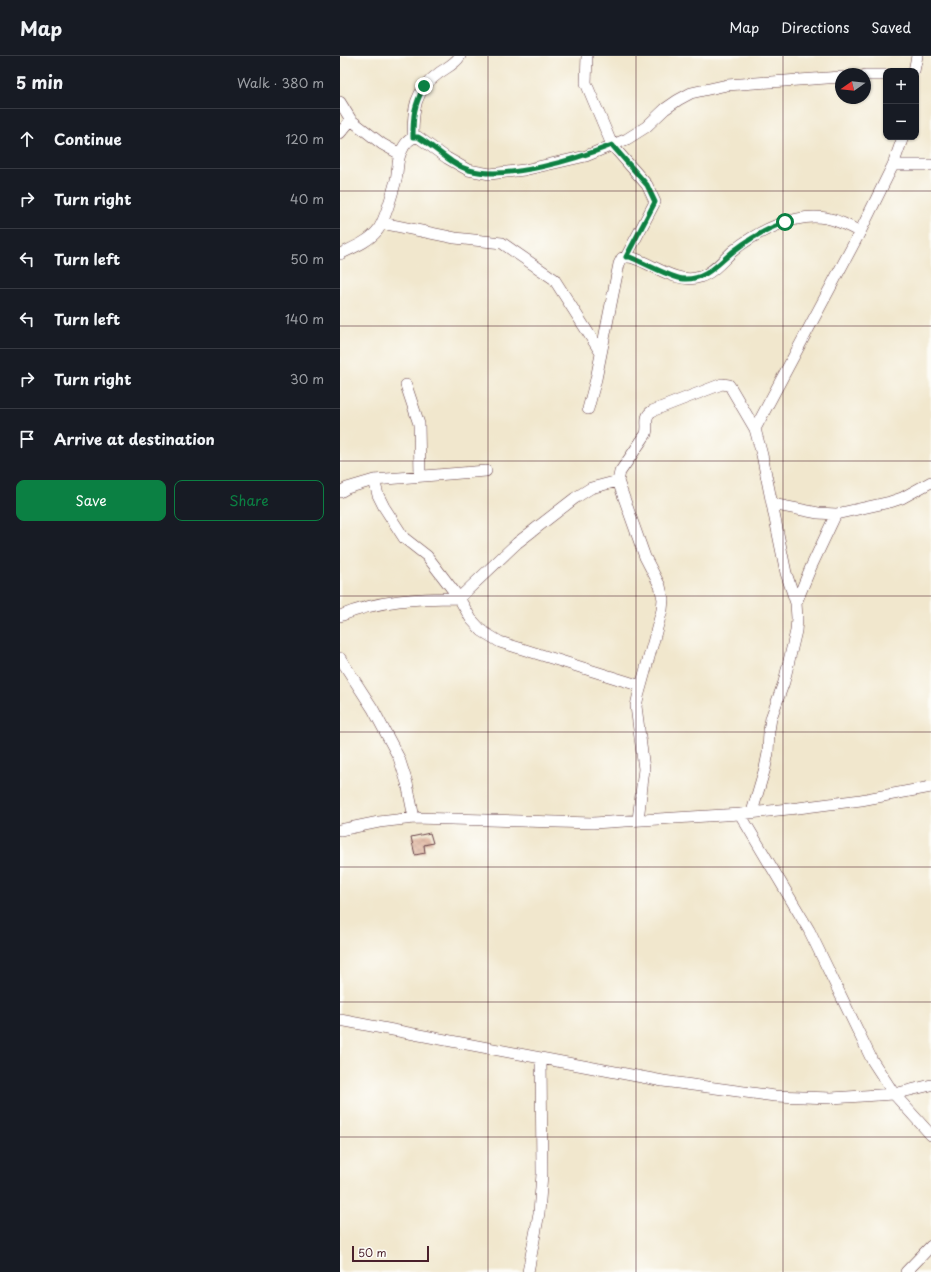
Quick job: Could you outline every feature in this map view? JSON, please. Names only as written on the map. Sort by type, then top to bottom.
[{"type":"street","points":[[340,254],[370,238],[382,223],[396,181],[400,154],[413,137],[413,114],[417,100],[424,86],[433,77],[452,65],[460,56]]},
{"type":"street","points":[[587,56],[586,83],[612,145],[647,185],[655,202],[626,257],[622,258],[620,264],[588,409]]},
{"type":"street","points":[[915,68],[917,56]]},
{"type":"street","points":[[871,75],[883,75]]},
{"type":"street","points":[[413,137],[418,137],[447,158],[468,170],[490,174],[532,168],[586,156],[627,139],[646,127],[665,109],[691,93],[727,85],[835,77]]},
{"type":"street","points":[[340,102],[351,120],[361,126],[382,144],[400,154]]},
{"type":"street","points":[[340,133],[351,120]]},
{"type":"street","points":[[755,429],[860,232],[894,165],[902,140]]},
{"type":"street","points":[[894,165],[931,165]]},
{"type":"street","points":[[626,257],[630,257],[682,279],[691,279],[700,278],[708,273],[734,250],[773,226],[785,222],[806,218],[825,217],[841,222],[860,232]]},
{"type":"street","points":[[382,223],[455,238],[502,243],[554,280],[601,353]]},
{"type":"street","points":[[638,820],[644,769],[643,750],[637,710],[638,696],[662,610],[663,599],[660,586],[645,557],[618,481],[620,472],[646,434],[646,418],[648,413],[722,384],[729,385],[755,429],[762,455],[786,574],[796,603],[796,631],[784,682],[771,718],[765,768],[752,812]]},
{"type":"street","points":[[406,385],[419,424],[420,476]]},
{"type":"street","points":[[340,492],[347,488],[374,480],[486,471]]},
{"type":"street","points":[[374,480],[378,495],[384,507],[404,538],[427,556],[459,598],[471,619],[482,631],[500,642],[640,686]]},
{"type":"street","points":[[340,616],[366,606],[392,602],[428,598],[459,598],[517,543],[575,498],[591,488],[618,481]]},
{"type":"street","points":[[772,504],[836,514],[902,498],[931,482]]},
{"type":"street","points":[[796,603],[836,514]]},
{"type":"street","points":[[340,658],[373,709],[399,758],[407,783],[414,818]]},
{"type":"street","points":[[340,830],[379,822],[414,818],[594,823],[740,814],[860,800],[931,787]]},
{"type":"street","points":[[740,814],[809,930],[872,1060],[894,1094],[931,1135]]},
{"type":"street","points":[[340,1020],[662,1081],[775,1096],[831,1098],[894,1094],[931,1085]]},
{"type":"street","points":[[528,1272],[539,1214],[542,1174],[541,1058]]},
{"type":"street","points":[[906,1272],[931,1246]]},
{"type":"building","points":[[430,833],[433,843],[424,845],[425,853],[415,855],[411,837]]},
{"type":"route","points":[[424,86],[417,100],[413,114],[413,137],[418,137],[425,141],[447,158],[468,170],[490,174],[524,170],[586,156],[612,145],[647,185],[655,202],[626,257],[630,257],[674,276],[682,279],[700,278],[716,267],[734,250],[756,235],[773,226],[785,222]]}]
